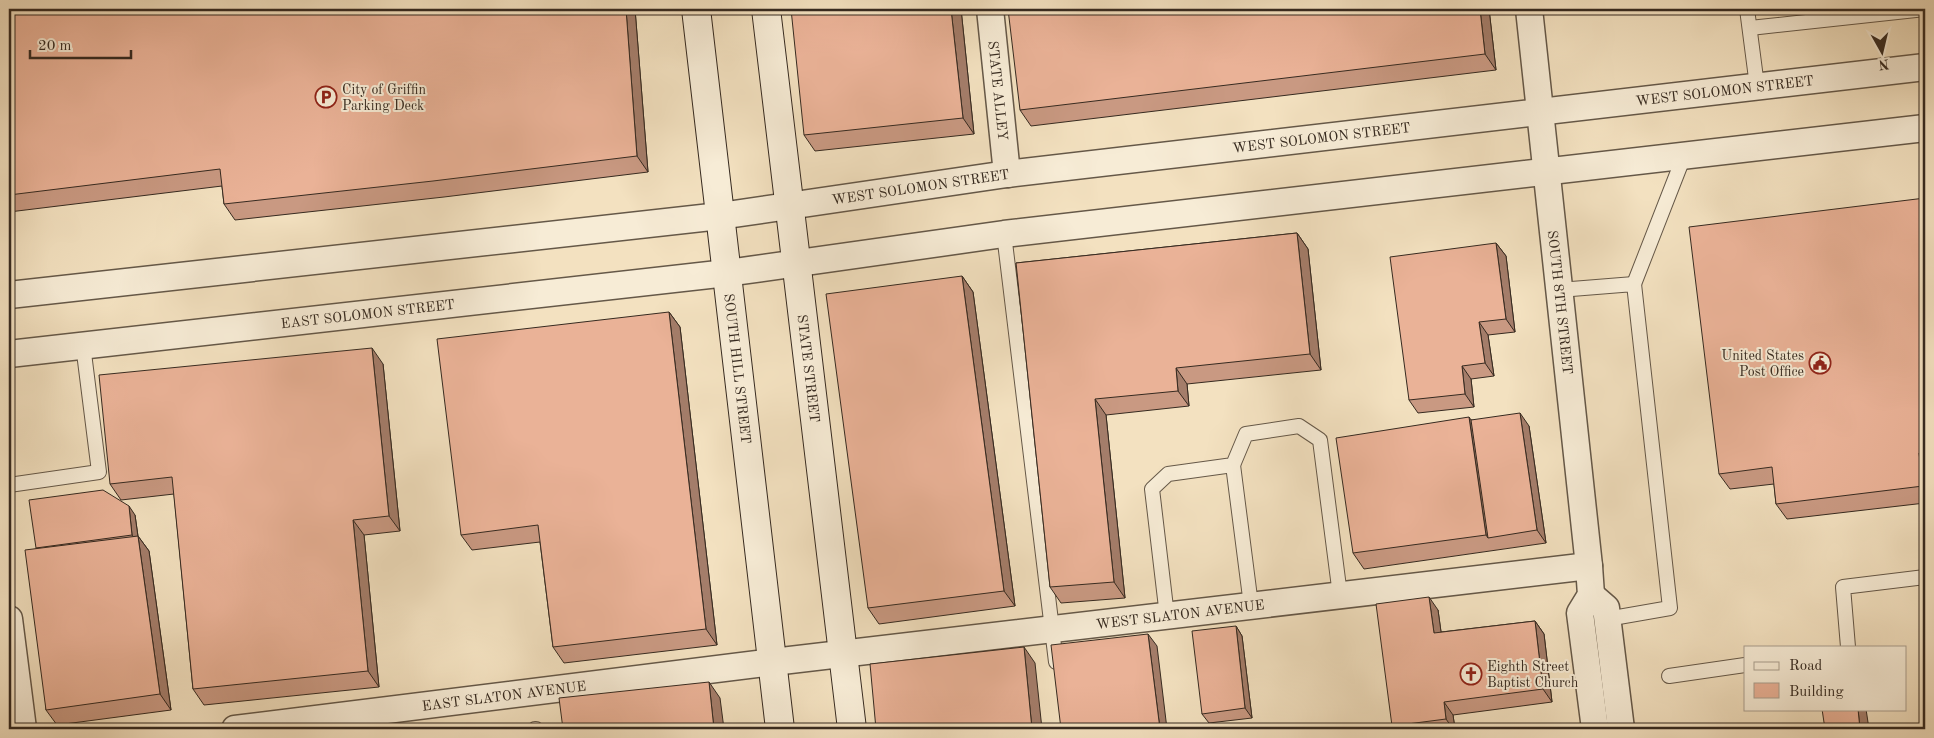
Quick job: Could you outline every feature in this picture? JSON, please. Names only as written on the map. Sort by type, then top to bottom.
[{"type":"main road","name":"SOUTH HILL STREET","points":[[696,9],[780,729]]},
{"type":"main road","name":"STATE STREET","points":[[766,9],[852,729]]},
{"type":"street","name":"STATE ALLEY","points":[[990,9],[1007,174]]},
{"type":"street","name":"SOUTH 8TH STREET","points":[[1529,9],[1589,566],[1591,595],[1580,613],[1595,729]]},
{"type":"street","name":"WEST SOLOMON STREET","points":[[720,216],[1007,174],[1925,67]]},
{"type":"street","points":[[727,273],[1004,234],[1925,128]]},
{"type":"street","points":[[9,295],[720,216]]},
{"type":"street","name":"EAST SOLOMON STREET","points":[[9,354],[727,273]]},
{"type":"street","name":"WEST SLATON AVENUE","points":[[773,662],[1589,566]]},
{"type":"street","points":[[1591,595],[1606,608],[1621,729]]},
{"type":"street","points":[[10,633],[23,729]]},
{"type":"street","name":"EAST SLATON AVENUE","points":[[236,729],[773,662]]},
{"type":"lane","points":[[1747,9],[1757,86]]},
{"type":"lane","points":[[1750,28],[1925,9]]},
{"type":"lane","points":[[1607,620],[1670,608],[1634,284],[1684,156]]},
{"type":"lane","points":[[1004,234],[1057,674]]},
{"type":"lane","points":[[1559,290],[1634,284]]},
{"type":"lane","points":[[9,485],[99,472],[83,346]]},
{"type":"lane","points":[[1251,605],[1233,465],[1246,434],[1299,426],[1320,440],[1340,595]]},
{"type":"lane","points":[[1167,616],[1152,489],[1168,474],[1233,465]]},
{"type":"lane","points":[[1848,646],[1843,588],[1925,577]]},
{"type":"lane","points":[[1669,676],[1744,664]]},
{"type":"building","points":[[9,9],[626,9],[637,156],[224,204],[220,169],[9,195]]},
{"type":"building","points":[[791,9],[951,9],[963,118],[804,135]]},
{"type":"building","points":[[1008,9],[1480,9],[1485,54],[1020,110]]},
{"type":"building","name":"United States Post Office","points":[[1925,198],[1925,453],[1919,453],[1923,486],[1776,504],[1772,467],[1719,474],[1689,227]]},
{"type":"building","points":[[1297,233],[1310,354],[1176,368],[1178,391],[1095,399],[1114,582],[1050,587],[1016,263]]},
{"type":"building","points":[[1496,243],[1506,319],[1479,322],[1485,363],[1462,366],[1465,394],[1409,400],[1390,257]]},
{"type":"building","points":[[962,276],[1004,591],[868,608],[826,294]]},
{"type":"building","points":[[669,312],[706,629],[553,647],[538,525],[461,535],[437,339]]},
{"type":"building","points":[[372,348],[389,516],[353,520],[368,671],[193,689],[172,477],[110,484],[99,375]]},
{"type":"building","points":[[1520,413],[1537,530],[1488,538],[1471,420]]},
{"type":"building","points":[[1469,417],[1486,535],[1353,553],[1336,438]]},
{"type":"building","points":[[103,490],[129,506],[132,535],[36,548],[29,500]]},
{"type":"building","points":[[138,536],[160,694],[46,710],[25,550]]},
{"type":"building","name":"Eighth Street Baptist Church","points":[[1429,597],[1434,633],[1535,621],[1543,689],[1444,702],[1446,719],[1392,726],[1376,604]]},
{"type":"building","points":[[1236,626],[1245,708],[1202,714],[1192,631]]},
{"type":"building","points":[[1148,634],[1160,729],[1061,729],[1051,645]]},
{"type":"building","points":[[1024,647],[1032,729],[876,729],[870,664]]},
{"type":"building","points":[[709,682],[714,729],[563,729],[559,698]]},
{"type":"building","points":[[1822,710],[1858,710],[1860,729],[1825,729]]},
{"type":"building","points":[[1925,724],[1925,729],[1891,729]]},
{"type":"place","name":"City of Griffin Parking Deck","points":[[326,97]]},
{"type":"place","name":"United States Post Office","points":[[1820,363]]},
{"type":"place","name":"Eighth Street Baptist Church","points":[[1471,674]]}]
